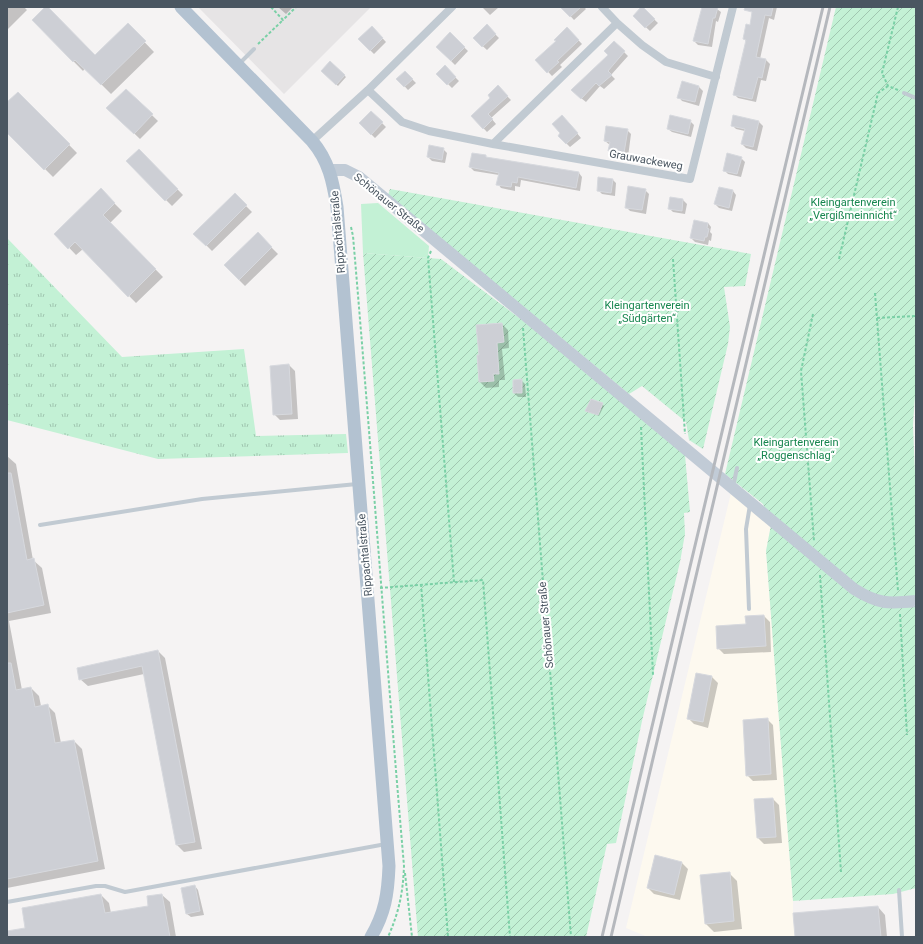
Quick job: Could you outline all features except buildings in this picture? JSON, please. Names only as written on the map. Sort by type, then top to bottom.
[{"type":"main road","points":[[181,7],[312,141],[320,150],[330,170]]},
{"type":"main road","name":"Rippachtalstraße","points":[[330,170],[337,207],[388,844],[388,889],[384,910],[371,937]]},
{"type":"street","points":[[312,141],[368,90],[452,7]]},
{"type":"street","points":[[602,7],[617,23],[642,45],[666,62],[716,77]]},
{"type":"street","name":"Grauwackeweg","points":[[368,90],[402,122],[429,130],[493,144],[690,179],[733,7]]},
{"type":"street","points":[[493,144],[617,23]]},
{"type":"street","name":"Schönauer Straße","points":[[330,170],[345,170],[359,178],[854,589],[874,600],[885,603],[916,601]]},
{"type":"lane","points":[[238,65],[254,49]]},
{"type":"lane","points":[[904,93],[916,98]]},
{"type":"lane","points":[[733,488],[737,468]]},
{"type":"lane","points":[[40,525],[202,499],[359,484]]},
{"type":"lane","points":[[749,609],[746,529],[750,502]]},
{"type":"lane","points":[[7,902],[96,886],[105,886],[125,892],[388,844]]},
{"type":"lane","points":[[899,890],[902,937]]},
{"type":"path","points":[[271,7],[283,20]]},
{"type":"path","points":[[254,49],[296,7]]},
{"type":"path","points":[[898,7],[882,73],[888,86],[904,93]]},
{"type":"path","points":[[839,259],[878,93],[888,86]]},
{"type":"path","points":[[351,225],[360,315],[380,588],[404,866],[412,937]]},
{"type":"path","points":[[435,241],[428,258],[454,582]]},
{"type":"path","points":[[673,259],[686,449]]},
{"type":"path","points":[[875,293],[899,603],[907,735]]},
{"type":"path","name":"Schönauer Straße","points":[[522,312],[571,937]]},
{"type":"path","points":[[812,314],[801,371],[820,573],[841,872]]},
{"type":"path","points":[[877,318],[916,316]]},
{"type":"path","points":[[640,412],[653,675]]},
{"type":"path","points":[[380,588],[483,580],[510,937]]},
{"type":"path","points":[[421,584],[448,937]]},
{"type":"path","points":[[388,937],[395,922],[403,890],[404,866]]},
{"type":"shaded area","points":[[198,7],[371,7],[284,94]]},
{"type":"shaded area","points":[[731,493],[771,525],[766,551],[795,937],[648,937],[626,928]]},
{"type":"green space","points":[[836,7],[916,7],[916,381],[913,425],[916,498],[916,888],[893,894],[793,901],[766,551],[771,525],[763,504],[725,474]]},
{"type":"green space","name":"Kleingartenverein „Südgärten“","points":[[390,189],[751,254],[745,286],[724,287],[730,327],[728,344],[703,449],[689,440],[686,422],[642,386],[629,394],[388,195]]},
{"type":"green space","points":[[378,203],[429,246],[428,258],[363,253],[361,204]]},
{"type":"green space","points":[[7,238],[122,357],[244,349],[256,436],[346,434],[348,453],[158,459],[7,420]]},
{"type":"green space","points":[[363,253],[441,259],[526,323],[685,455],[690,512],[684,513],[685,534],[680,562],[642,721],[616,843],[607,844],[586,937],[418,937]]},
{"type":"railway","points":[[602,937],[823,7]]},
{"type":"railway","points":[[611,937],[830,7]]},
{"type":"park label","name":"Kleingartenverein „Vergißmeinnicht“","points":[[853,208]]},
{"type":"park label","name":"Kleingartenverein „Roggenschlag“","points":[[796,448]]}]
